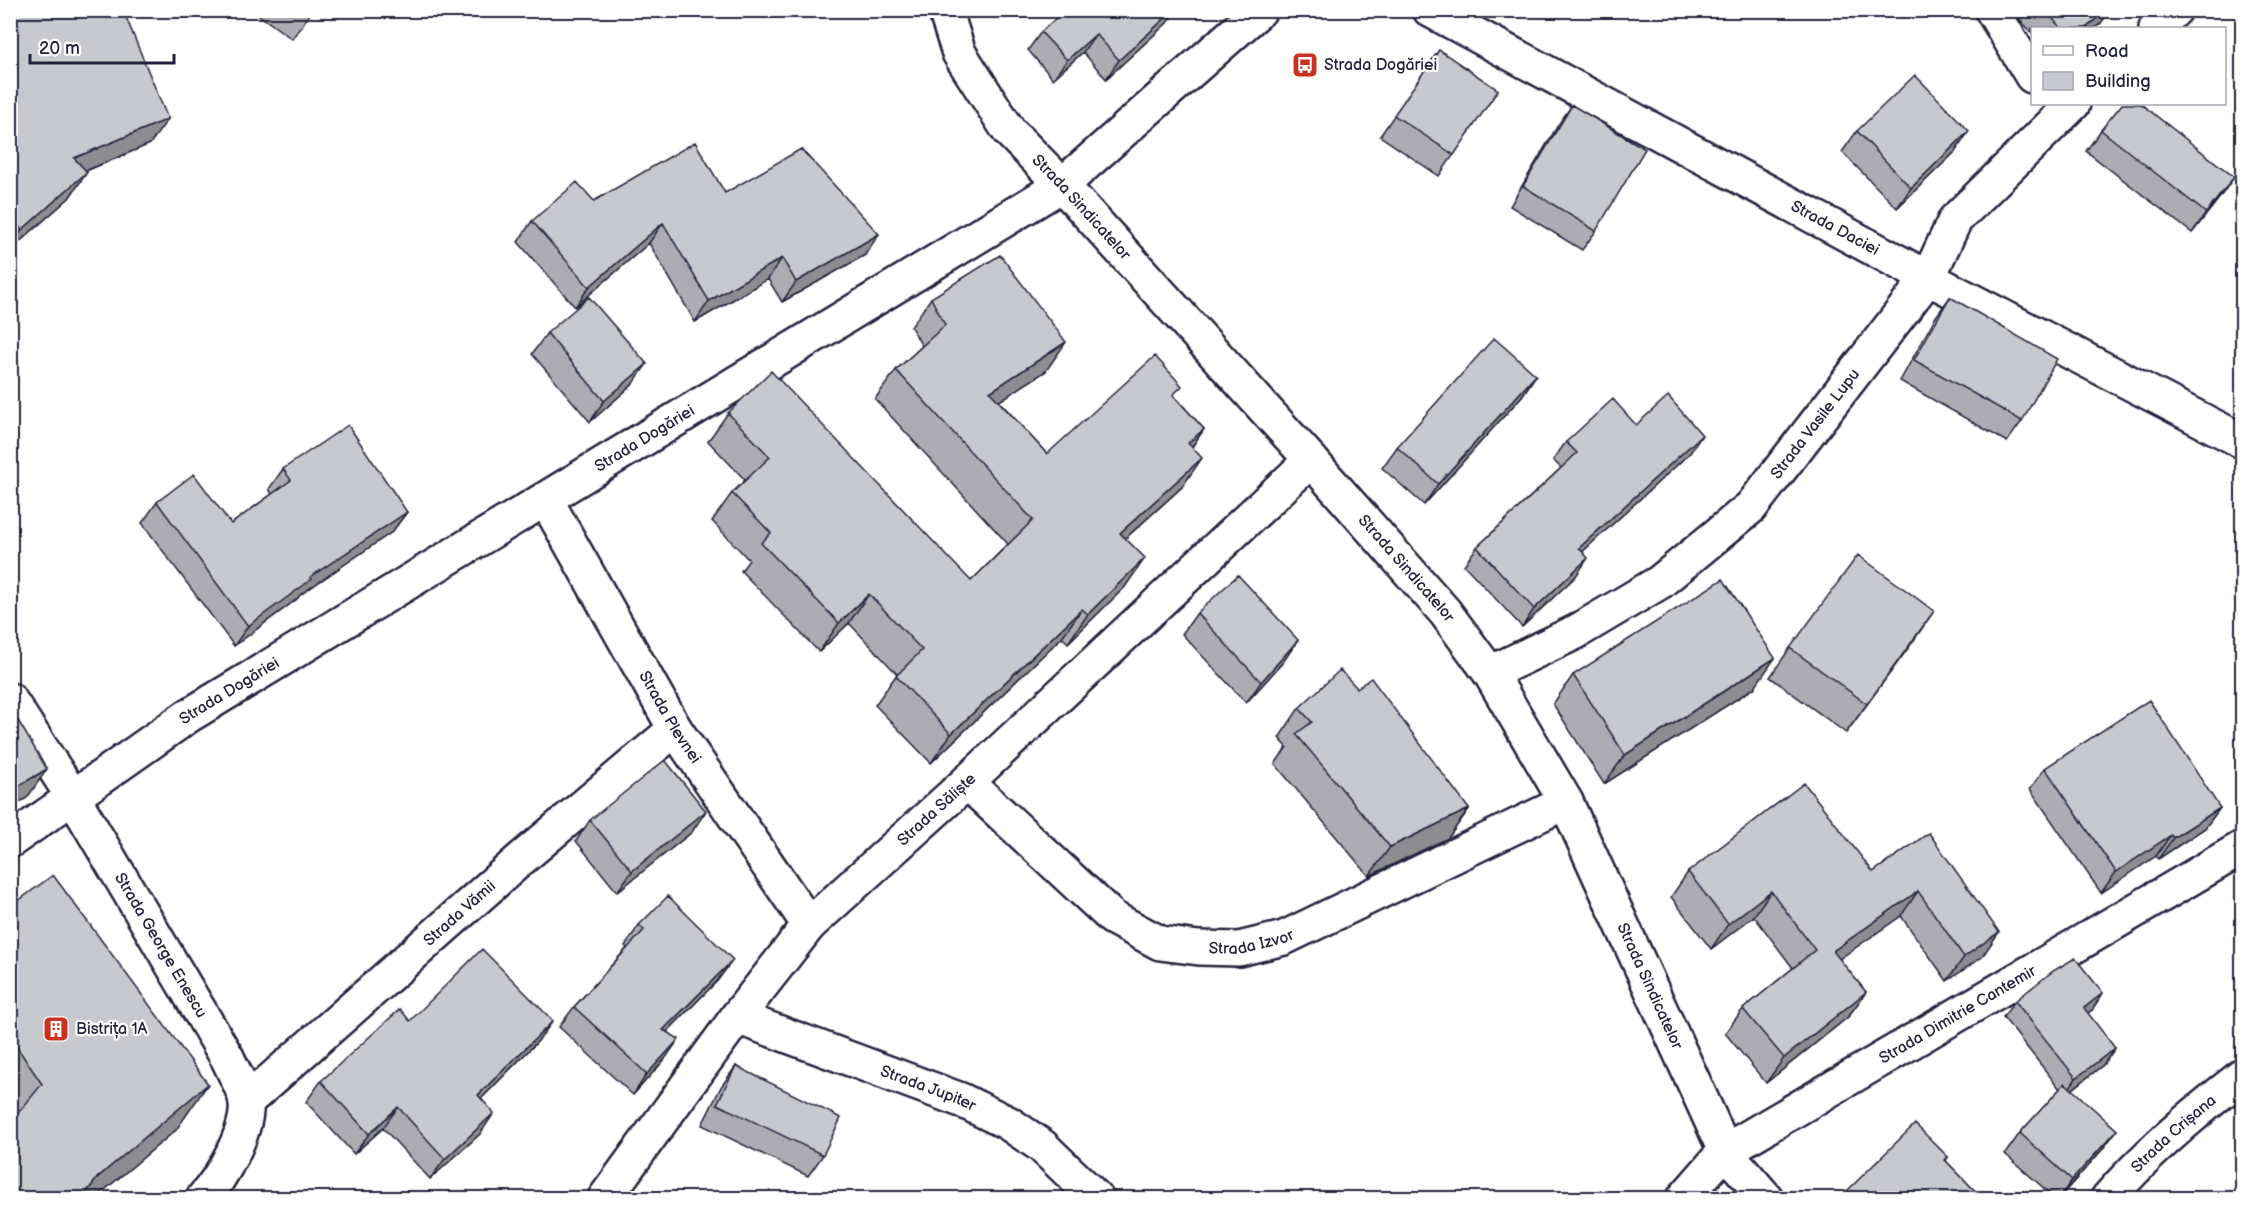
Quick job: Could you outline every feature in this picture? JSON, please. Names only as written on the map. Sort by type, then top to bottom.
[{"type":"street","name":"Strada Sindicatelor","points":[[945,10],[959,53],[1009,130],[1062,185],[1311,460],[1445,612],[1490,673],[1566,802],[1725,1151],[1766,1198]]},
{"type":"street","name":"Strada Dogăriei","points":[[10,841],[188,716],[1062,185],[1260,10]]},
{"type":"street","name":"Strada Daciei","points":[[1430,10],[1928,278],[2242,441]]},
{"type":"street","points":[[1992,10],[2031,74]]},
{"type":"street","points":[[2157,27],[2175,10]]},
{"type":"street","name":"Strada Vasile Lupu","points":[[1490,673],[1576,632],[1660,582],[1751,507],[1928,278],[1955,220],[2060,108]]},
{"type":"street","name":"Strada Săliște","points":[[605,1198],[737,1017],[809,925],[967,782],[1311,460]]},
{"type":"street","name":"Strada Plevnei","points":[[546,500],[675,729],[809,925]]},
{"type":"street","name":"Strada George Enescu","points":[[10,700],[73,797],[228,1059],[246,1102]]},
{"type":"street","name":"Strada Vămii","points":[[246,1102],[521,859],[675,729]]},
{"type":"street","name":"Strada Izvor","points":[[967,782],[1113,918],[1160,943],[1199,948],[1239,949],[1284,938],[1566,802]]},
{"type":"street","name":"Strada Dimitrie Cantemir","points":[[1684,1198],[1725,1151],[2242,848]]},
{"type":"street","name":"Strada Jupiter","points":[[737,1017],[961,1100],[1008,1123],[1042,1146],[1096,1198]]},
{"type":"street","name":"Strada Crișana","points":[[2108,1198],[2134,1168],[2194,1113],[2242,1076]]},
{"type":"street","points":[[203,1198],[212,1190],[240,1141],[246,1102]]},
{"type":"building","points":[[10,10],[123,10],[168,119],[74,158],[87,172],[22,230],[10,217],[10,112],[20,104],[10,81]]},
{"type":"building","points":[[1065,10],[1174,10],[1119,60],[1096,34],[1067,60],[1041,32]]},
{"type":"building","points":[[2045,10],[2106,10],[2087,27],[2060,27]]},
{"type":"building","points":[[1439,50],[1498,90],[1454,155],[1394,115]]},
{"type":"building","points":[[1915,75],[1969,131],[1911,188],[1857,131]]},
{"type":"building","points":[[1572,105],[1645,149],[1596,231],[1523,186]]},
{"type":"building","points":[[2121,105],[2142,105],[2234,177],[2206,213],[2101,130]]},
{"type":"building","points":[[695,142],[725,193],[801,149],[879,234],[796,282],[782,258],[709,301],[663,223],[589,287],[532,221],[577,182],[594,201]]},
{"type":"building","points":[[1000,255],[1066,342],[990,392],[1047,454],[1155,356],[1182,386],[1173,395],[1204,429],[1188,443],[1202,458],[1120,533],[1145,558],[1088,614],[1082,609],[951,734],[896,676],[922,650],[869,594],[839,623],[761,543],[771,533],[732,493],[770,457],[728,413],[771,371],[971,581],[1033,520],[896,370],[945,325],[931,298]]},
{"type":"building","points":[[589,297],[647,364],[604,401],[547,333]]},
{"type":"building","points":[[1950,297],[2057,359],[2022,421],[1914,360]]},
{"type":"building","points":[[1494,338],[1536,375],[1438,484],[1397,447]]},
{"type":"building","points":[[1668,396],[1702,435],[1579,548],[1588,558],[1534,609],[1477,547],[1577,453],[1566,442],[1613,399],[1636,425]]},
{"type":"building","points":[[348,425],[407,512],[310,577],[312,579],[248,626],[157,502],[194,474],[231,524],[291,480],[283,469]]},
{"type":"building","points":[[1858,555],[1934,611],[1867,704],[1790,648]]},
{"type":"building","points":[[1238,575],[1298,640],[1261,682],[1197,613]]},
{"type":"building","points":[[1723,579],[1775,658],[1625,755],[1573,675]]},
{"type":"building","points":[[1340,670],[1357,688],[1371,678],[1469,809],[1390,847],[1296,734],[1312,722],[1299,708]]},
{"type":"building","points":[[2149,700],[2220,808],[2173,838],[2171,835],[2116,872],[2045,768]]},
{"type":"building","points":[[10,707],[47,769],[10,791]]},
{"type":"building","points":[[665,760],[706,811],[632,871],[590,820]]},
{"type":"building","points":[[1804,783],[1873,872],[1929,833],[1999,932],[1964,957],[1918,891],[1833,951],[1866,992],[1784,1058],[1743,1009],[1815,950],[1771,891],[1728,924],[1688,872]]},
{"type":"building","name":"Bistrița 1A","points":[[53,875],[208,1084],[98,1177],[82,1198],[10,1198],[10,1123],[42,1084],[10,1037],[10,907]]},
{"type":"building","points":[[668,896],[733,960],[663,1030],[679,1039],[647,1074],[574,1007],[644,930],[639,925]]},
{"type":"building","points":[[482,949],[553,1021],[478,1095],[494,1113],[445,1159],[398,1107],[369,1134],[321,1081],[400,1009],[410,1021]]},
{"type":"building","points":[[2075,958],[2103,993],[2084,1008],[2115,1048],[2076,1078],[2015,1001],[2053,971]]},
{"type":"building","points":[[736,1066],[841,1118],[823,1155],[717,1104]]},
{"type":"building","points":[[2065,1083],[2117,1130],[2072,1180],[2020,1133]]},
{"type":"building","points":[[1915,1124],[1948,1157],[1945,1160],[1982,1198],[1851,1198],[1845,1193]]},
{"type":"place","name":"Strada Dogăriei","points":[[1305,65]]},
{"type":"place","name":"Bistrița 1A","points":[[56,1029]]}]
